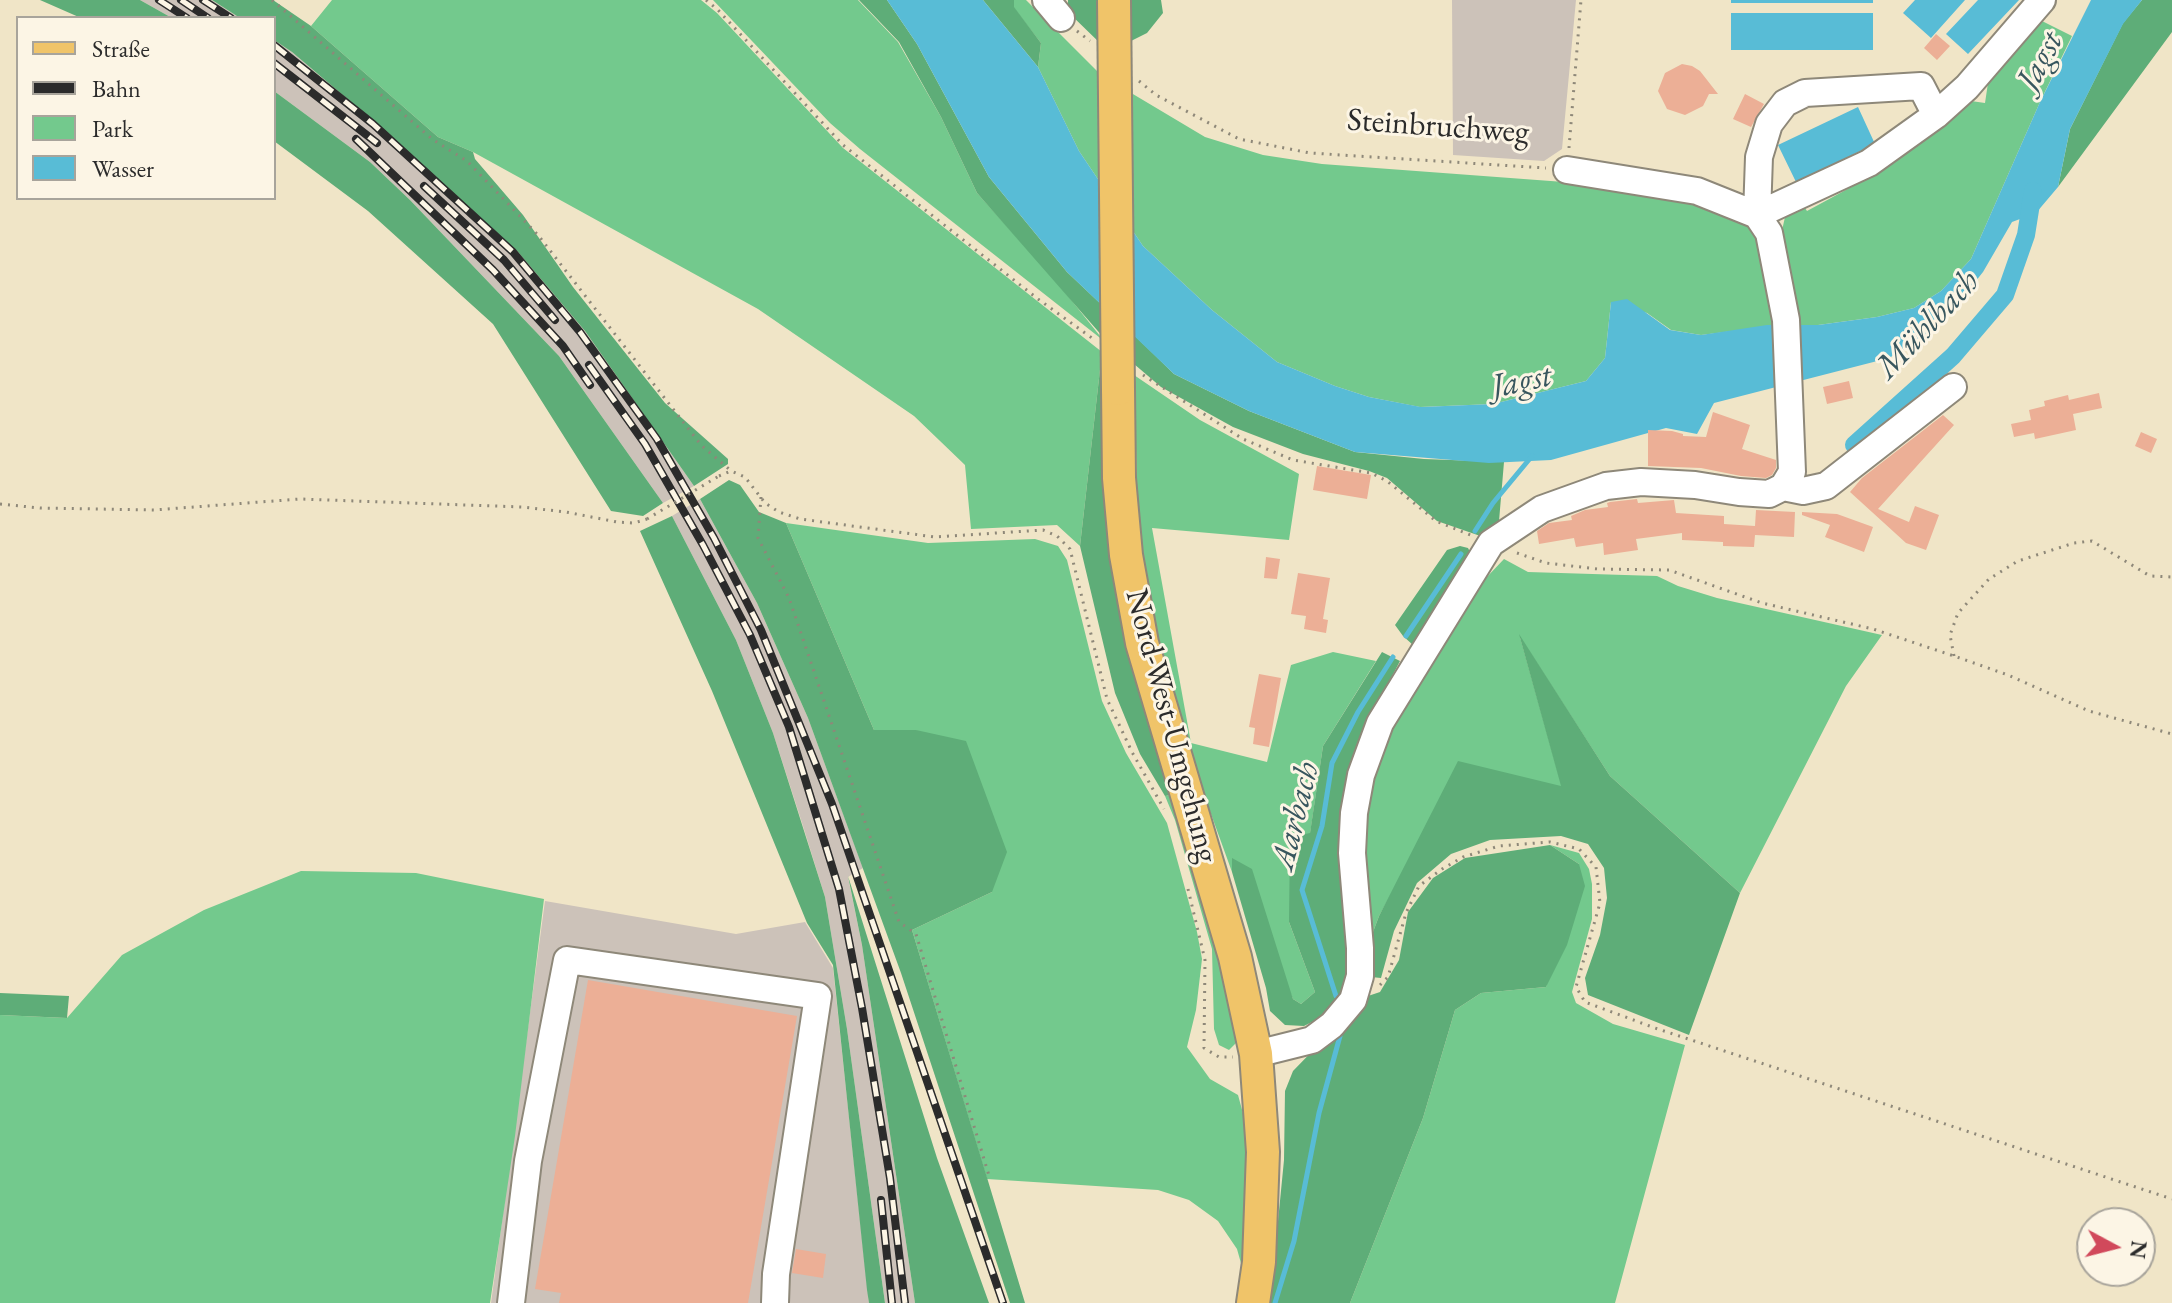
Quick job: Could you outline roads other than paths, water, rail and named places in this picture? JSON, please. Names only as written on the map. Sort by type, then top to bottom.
[{"type":"main road","name":"Nord-West-Umgehung","points":[[1114,0],[1127,379],[1119,478],[1124,540],[1142,643],[1231,943],[1256,1054],[1263,1152],[1259,1262],[1253,1303]]},
{"type":"street","points":[[1757,215],[1869,163],[1936,115],[1967,87],[2042,0]]},
{"type":"street","points":[[1256,1054],[1312,1040],[1332,1025],[1353,1000],[1360,976],[1360,948],[1352,853],[1354,813],[1361,775],[1380,723],[1491,543],[1542,509],[1606,486],[1654,483],[1769,494],[1783,487],[1792,472],[1786,320],[1769,233],[1757,215],[1759,157],[1769,124],[1785,103],[1805,93],[1921,86],[1936,115]]},
{"type":"street","name":"Steinbruchweg","points":[[1567,170],[1697,191],[1757,215]]},
{"type":"street","points":[[1783,487],[1803,491],[1826,486],[1953,387]]},
{"type":"street","points":[[511,1303],[528,1161],[567,960],[818,996],[776,1274],[775,1303]]},
{"type":"water","points":[[887,0],[983,0],[1038,67],[1079,151],[1143,246],[1212,310],[1277,362],[1369,397],[1421,407],[1493,404],[1586,381],[1605,358],[1611,302],[1627,299],[1670,330],[1701,335],[1767,325],[1818,325],[1877,317],[1914,308],[1941,291],[1971,259],[2040,102],[2091,0],[2142,0],[2123,24],[2070,129],[2058,187],[2036,213],[2012,222],[1983,272],[1947,317],[1918,341],[1889,358],[1714,403],[1697,434],[1666,428],[1551,460],[1489,463],[1355,452],[1249,411],[1174,374],[1067,272],[989,177],[917,44]]},
{"type":"water","points":[[1731,0],[1873,0],[1873,3],[1731,3]]},
{"type":"water","points":[[1915,0],[1965,0],[1931,38],[1903,13]]},
{"type":"water","points":[[1978,0],[2019,0],[1968,54],[1946,34]]},
{"type":"water","points":[[1731,13],[1873,13],[1873,50],[1731,50]]},
{"type":"water","points":[[1858,107],[1875,144],[1796,182],[1778,145]]},
{"type":"waterway","name":"Mühlbach","points":[[1854,445],[1953,356],[2005,295],[2026,235],[2033,191]]},
{"type":"waterway","name":"Aarbach","points":[[1475,531],[1493,503],[1532,456]]},
{"type":"waterway","name":"Aarbach","points":[[1406,636],[1461,554]]},
{"type":"waterway","name":"Aarbach","points":[[1336,996],[1302,890],[1322,826],[1332,763],[1358,712],[1393,657]]},
{"type":"waterway","name":"Aarbach","points":[[1275,1303],[1294,1241],[1319,1113],[1340,1036]]},
{"type":"railway","points":[[159,0],[184,16]]},
{"type":"railway","points":[[181,0],[205,16]]},
{"type":"railway","points":[[203,0],[228,16]]},
{"type":"railway","points":[[276,47],[373,124],[513,252],[580,332],[657,439],[714,538],[761,630],[832,804],[1003,1303]]},
{"type":"railway","points":[[276,65],[377,143]]},
{"type":"railway","points":[[356,139],[493,270],[563,346],[590,385]]},
{"type":"railway","points":[[424,186],[504,260],[555,320]]},
{"type":"railway","points":[[589,365],[645,444],[703,545],[750,635],[789,727],[839,889],[890,1178],[905,1303]]},
{"type":"railway","points":[[881,1200],[892,1303]]},
{"type":"water label","name":"Jagst","points":[[2041,61]]},
{"type":"water label","name":"Jagst","points":[[1522,382]]}]
